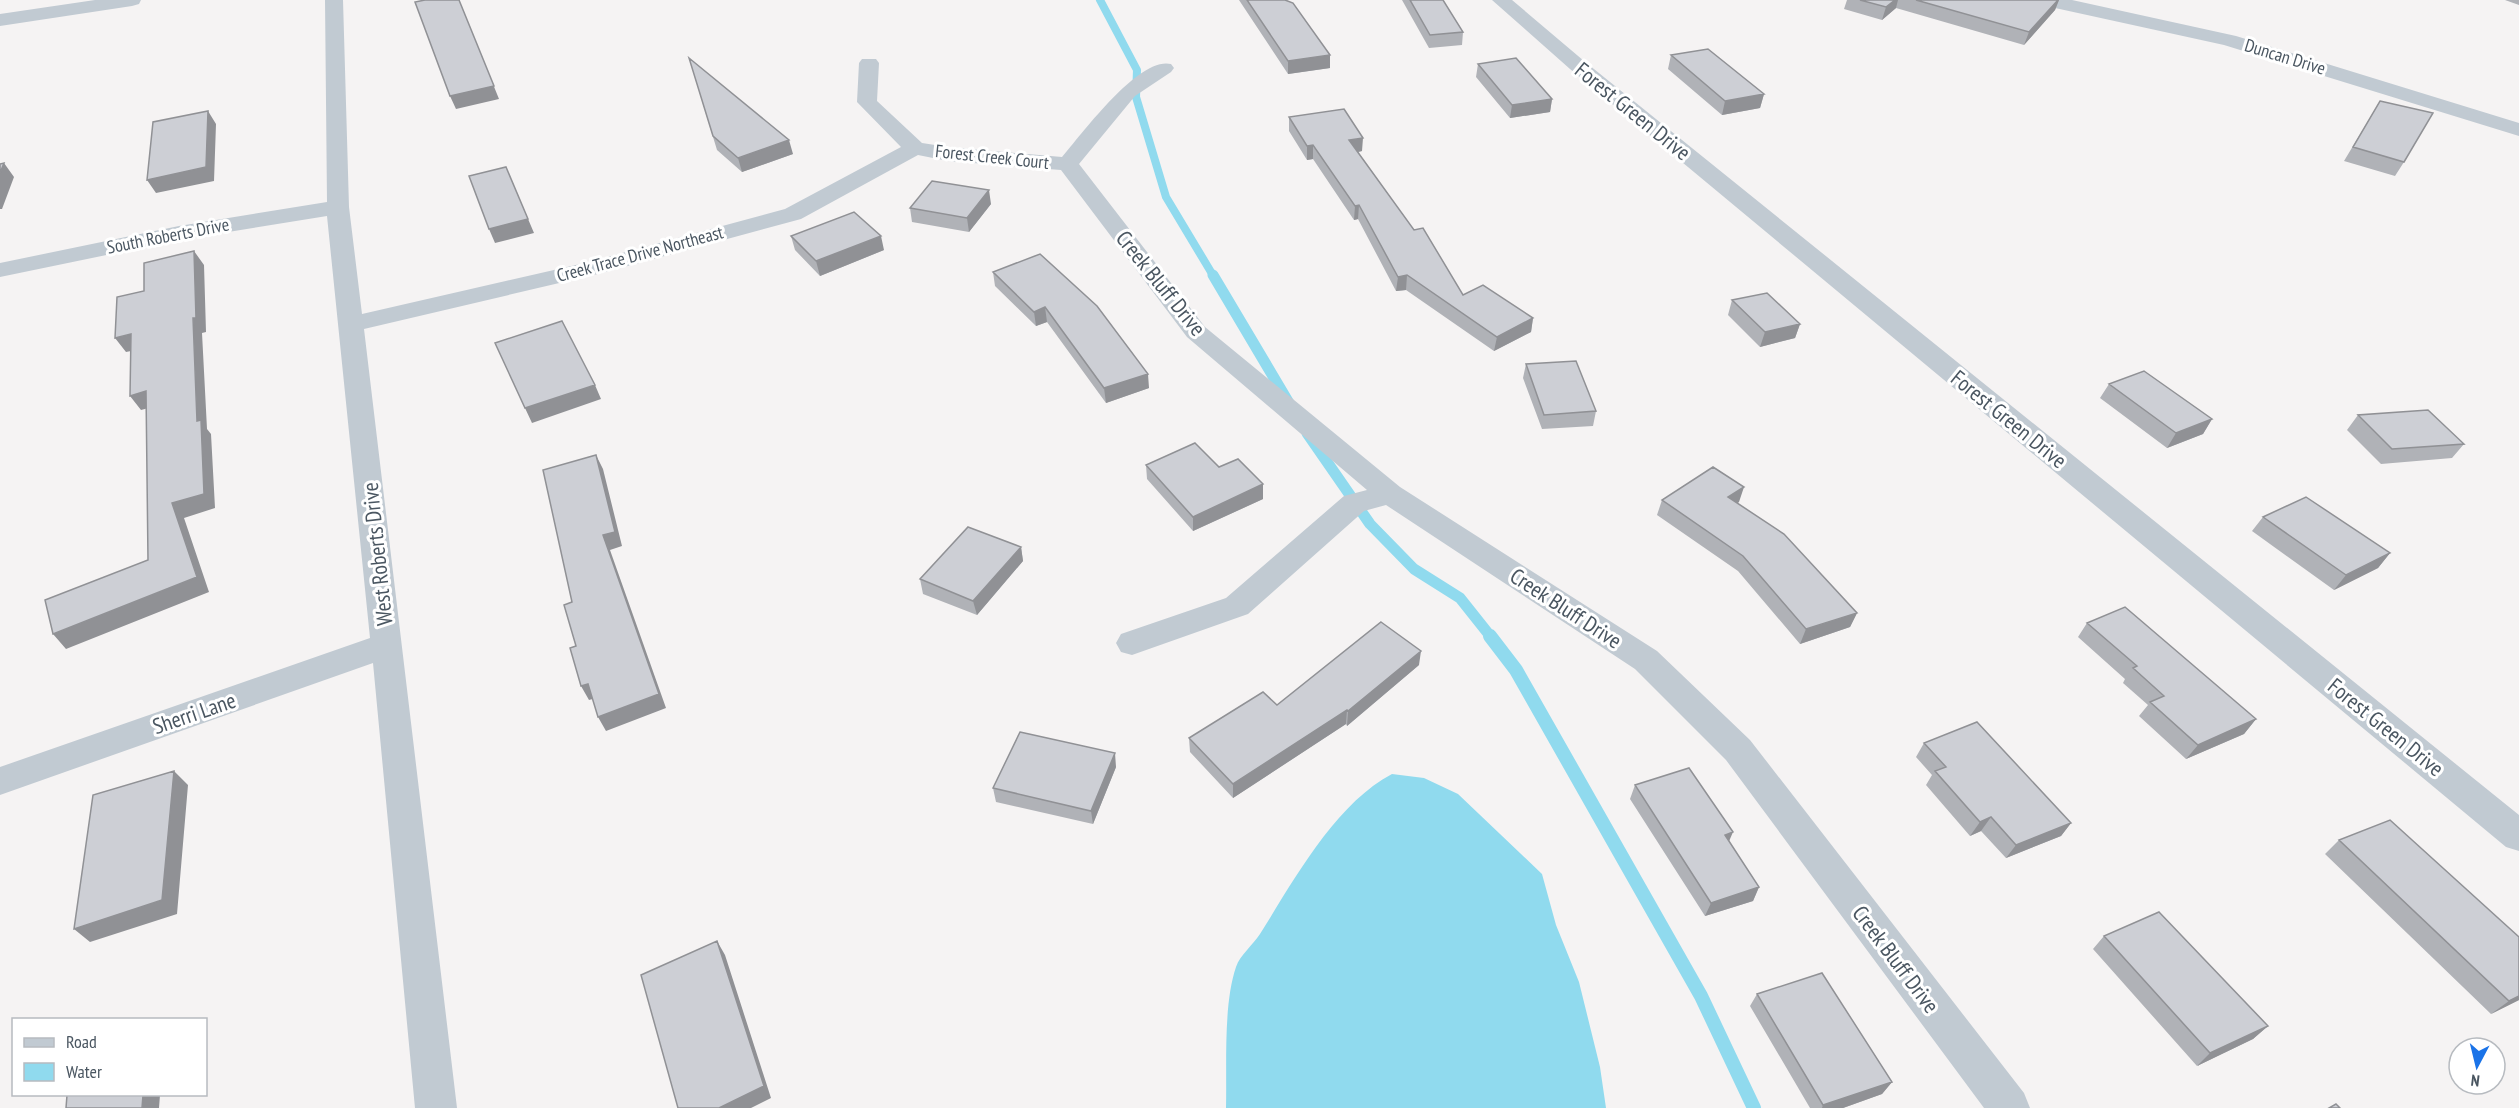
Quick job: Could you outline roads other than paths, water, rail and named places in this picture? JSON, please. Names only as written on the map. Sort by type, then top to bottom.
[{"type":"street","points":[[0,20],[132,0]]},
{"type":"street","name":"West Roberts Drive","points":[[334,0],[338,207],[436,1108]]},
{"type":"street","name":"Forest Green Drive","points":[[1502,0],[1587,73],[2519,836]]},
{"type":"street","name":"Duncan Drive","points":[[2046,0],[2229,40],[2519,130]]},
{"type":"street","name":"Forest Creek Court","points":[[870,63],[867,102],[915,148],[948,154],[1068,164]]},
{"type":"street","points":[[1068,164],[1128,92],[1164,68]]},
{"type":"street","name":"Creek Trace Drive Northeast","points":[[352,324],[593,268],[793,214],[915,148]]},
{"type":"street","name":"Creek Bluff Drive","points":[[1068,164],[1196,332],[1390,494],[1646,660],[1738,750],[2009,1108]]},
{"type":"street","name":"South Roberts Drive","points":[[0,270],[179,233],[338,207]]},
{"type":"street","points":[[1132,643],[1237,606],[1354,503],[1390,494]]},
{"type":"street","name":"Sherri Lane","points":[[0,781],[387,645]]},
{"type":"water","points":[[1392,774],[1424,778],[1458,794],[1542,874],[1556,925],[1579,982],[1600,1067],[1606,1108],[1226,1108],[1227,1018],[1236,967],[1317,845],[1352,804],[1371,787]]},
{"type":"waterway","points":[[1100,0],[1137,70],[1136,97],[1166,197],[1214,277]]},
{"type":"waterway","points":[[1213,275],[1289,403]]},
{"type":"waterway","points":[[1307,433],[1370,524],[1414,569],[1460,598],[1491,637]]},
{"type":"waterway","points":[[1490,636],[1516,670],[1701,996],[1754,1108]]}]
